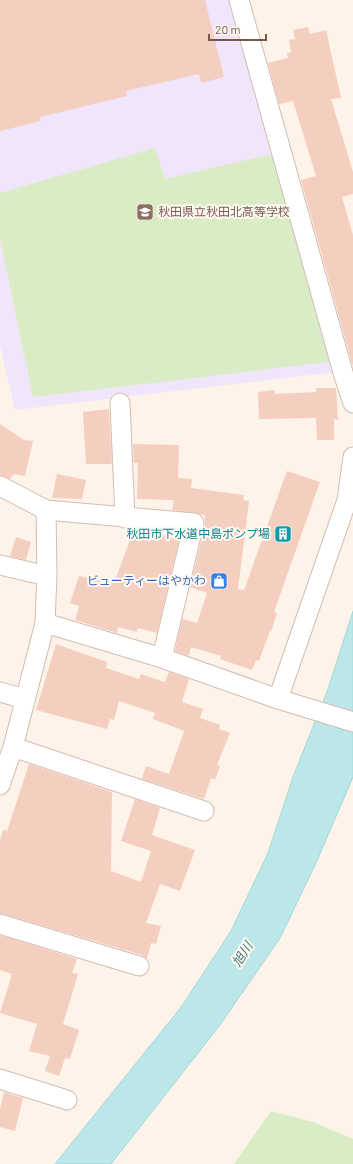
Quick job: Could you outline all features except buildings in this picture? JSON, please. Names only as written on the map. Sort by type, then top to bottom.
[{"type":"street","points":[[239,0],[344,376],[353,403]]},
{"type":"street","points":[[120,403],[125,518]]},
{"type":"street","points":[[278,699],[348,500],[353,457]]},
{"type":"street","points":[[0,486],[46,510],[194,523],[162,658]]},
{"type":"street","points":[[0,785],[13,747],[45,623],[47,576],[46,510]]},
{"type":"street","points":[[0,565],[47,576]]},
{"type":"street","points":[[45,623],[162,658],[278,699],[353,722]]},
{"type":"street","points":[[0,692],[25,698]]},
{"type":"street","points":[[13,747],[204,811]]},
{"type":"street","points":[[0,924],[139,966]]},
{"type":"street","points":[[0,1079],[67,1100]]},
{"type":"shaded area","name":"秋田県立秋田北高等学校","points":[[0,0],[230,0],[337,372],[15,410],[0,345]]},
{"type":"green space","points":[[155,148],[165,179],[272,154],[329,362],[33,397],[0,239],[0,193]]},
{"type":"green space","points":[[271,1111],[313,1122],[353,1139],[353,1164],[234,1164]]},
{"type":"water","name":"旭川","points":[[353,611],[353,777],[316,863],[280,938],[220,1025],[111,1164],[55,1164],[182,1006],[231,931],[268,853],[293,777],[328,689]]},
{"type":"place","name":"秋田県立秋田北高等学校","points":[[145,212]]},
{"type":"place","name":"秋田市下水道中島ポンプ場","points":[[283,534]]},
{"type":"place","name":"ビューティーはやかわ","points":[[219,581]]}]
